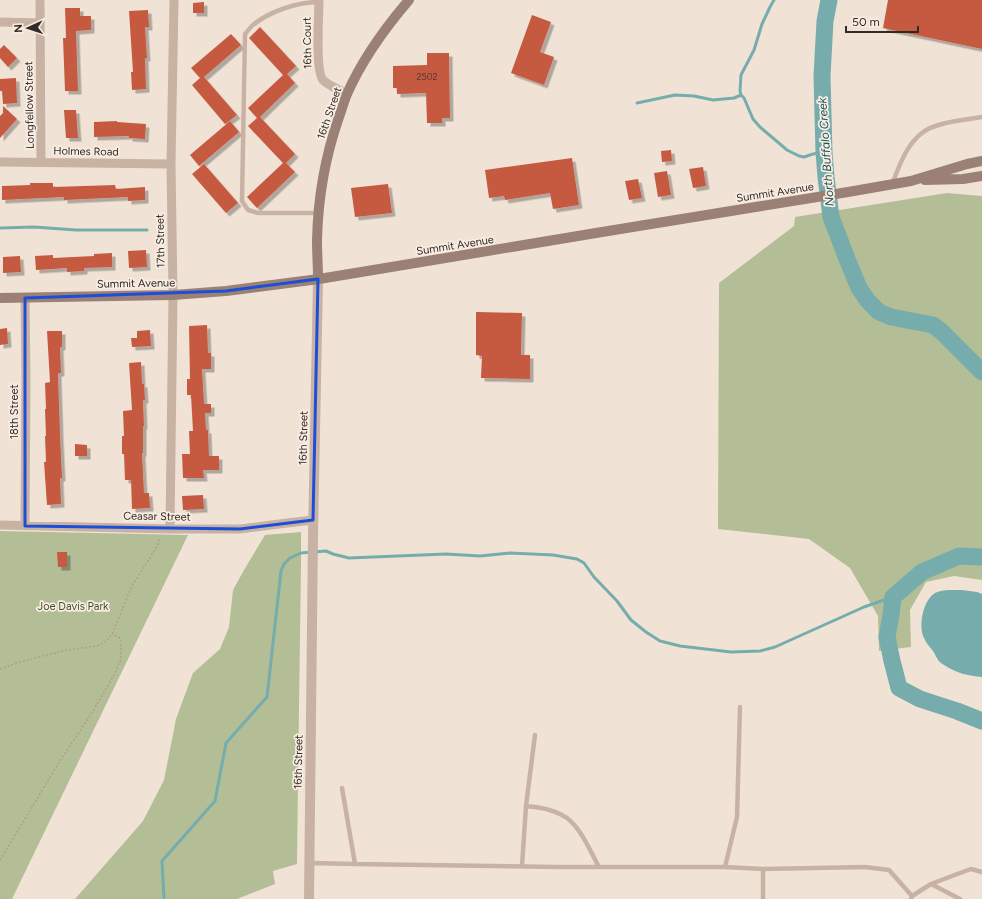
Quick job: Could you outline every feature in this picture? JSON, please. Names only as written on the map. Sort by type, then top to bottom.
[{"type":"main road","name":"16th Street","points":[[318,280],[317,240],[321,190],[334,132],[347,94],[359,71],[372,49],[409,0]]},
{"type":"main road","name":"Summit Avenue","points":[[911,181],[982,161]]},
{"type":"main road","name":"Summit Avenue","points":[[0,298],[173,295],[226,291],[318,280],[911,181],[962,179],[982,176]]},
{"type":"street","name":"Longfellow Street","points":[[40,0],[41,162]]},
{"type":"street","name":"17th Street","points":[[170,529],[173,295],[171,164],[174,0]]},
{"type":"street","name":"16th Court","points":[[319,1],[318,60],[320,73],[323,79],[330,85],[347,94]]},
{"type":"street","points":[[0,22],[40,23]]},
{"type":"street","name":"Holmes Road","points":[[0,162],[171,164]]},
{"type":"street","name":"16th Street","points":[[309,899],[312,562],[318,280]]},
{"type":"street","name":"18th Street","points":[[25,298],[25,526]]},
{"type":"street","name":"Ceasar Street","points":[[0,526],[240,529],[313,520]]},
{"type":"lane","points":[[319,1],[284,8],[265,17],[253,25],[245,34],[242,201],[248,210],[258,213],[319,213]]},
{"type":"lane","points":[[892,184],[903,156],[922,132],[938,125],[982,117]]},
{"type":"lane","points":[[725,866],[736,817],[740,707]]},
{"type":"lane","points":[[522,866],[526,806],[535,735]]},
{"type":"lane","points":[[342,788],[355,864]]},
{"type":"lane","points":[[526,806],[541,808],[563,815],[575,826],[585,839],[599,867]]},
{"type":"lane","points":[[309,863],[599,867],[725,866],[763,869],[865,867],[889,870],[912,897],[931,884],[971,869],[982,872]]},
{"type":"lane","points":[[763,869],[763,899]]},
{"type":"lane","points":[[931,884],[960,899]]},
{"type":"path","points":[[0,669],[62,651],[97,646],[106,641],[112,634],[132,586],[158,545],[160,536]]},
{"type":"path","points":[[0,860],[114,675],[121,659],[121,646],[120,638],[112,634]]},
{"type":"highlighted area","points":[[318,279],[313,520],[240,529],[25,526],[25,298],[226,291]]},
{"type":"green space","points":[[947,193],[982,196],[982,580],[954,576],[926,582],[910,610],[911,647],[879,651],[878,616],[850,568],[809,539],[718,529],[719,283],[794,226],[795,217]]},
{"type":"green space","name":"Joe Davis Park","points":[[0,531],[188,535],[12,899],[0,899]]},
{"type":"green space","points":[[301,532],[297,864],[273,871],[275,884],[237,899],[75,899],[143,821],[164,780],[176,719],[193,673],[220,649],[229,627],[233,590],[265,535]]},
{"type":"water","points":[[962,590],[982,594],[982,677],[962,674],[942,663],[938,660],[926,642],[922,633],[923,614],[927,601],[931,596],[941,591]]},
{"type":"building","points":[[888,0],[982,0],[982,49],[883,28]]},
{"type":"building","points":[[204,2],[204,13],[193,13],[193,3]]},
{"type":"building","points":[[65,8],[80,8],[80,16],[91,16],[91,30],[76,31],[78,91],[65,91],[63,38],[66,38]]},
{"type":"building","points":[[148,10],[149,27],[145,27],[147,58],[145,58],[146,89],[132,90],[131,72],[133,72],[129,11]]},
{"type":"building","points":[[532,15],[551,22],[540,52],[554,57],[544,85],[511,73]]},
{"type":"building","points":[[260,27],[296,66],[287,74],[295,83],[260,117],[295,154],[286,163],[295,172],[257,208],[247,197],[283,163],[248,126],[257,118],[248,108],[283,75],[249,38]]},
{"type":"building","points":[[231,34],[241,45],[204,77],[237,115],[225,124],[192,85],[200,78],[191,68]]},
{"type":"building","points":[[4,45],[17,58],[8,67],[0,58],[0,49]]},
{"type":"building","points":[[427,53],[449,53],[450,118],[442,118],[442,123],[427,123],[426,93],[397,94],[397,88],[393,88],[393,66],[427,65]]},
{"type":"building","points":[[16,78],[17,103],[3,104],[2,91],[0,91],[0,79]]},
{"type":"building","points":[[3,106],[17,119],[0,138],[0,116],[3,113]]},
{"type":"building","points":[[64,110],[76,110],[78,138],[66,138]]},
{"type":"building","points":[[117,121],[146,124],[145,139],[129,138],[129,136],[94,137],[94,122]]},
{"type":"building","points":[[230,121],[239,132],[199,166],[190,155]]},
{"type":"building","points":[[671,150],[672,161],[662,162],[661,151]]},
{"type":"building","points":[[572,158],[579,205],[553,209],[550,193],[505,200],[504,196],[489,198],[485,170]]},
{"type":"building","points":[[204,164],[238,203],[226,213],[192,174]]},
{"type":"building","points":[[703,167],[706,186],[693,188],[689,169]]},
{"type":"building","points":[[667,171],[671,195],[658,197],[654,173]]},
{"type":"building","points":[[638,179],[642,198],[629,200],[625,181]]},
{"type":"building","points":[[30,183],[53,183],[53,187],[115,185],[116,189],[145,187],[145,200],[128,201],[128,197],[64,200],[64,197],[2,200],[2,186],[30,185]]},
{"type":"building","points":[[388,184],[392,213],[355,217],[351,188]]},
{"type":"building","points":[[146,250],[147,267],[129,268],[128,251]]},
{"type":"building","points":[[112,253],[112,267],[84,268],[84,271],[67,272],[67,268],[36,270],[35,256],[53,255],[53,258],[94,256],[94,254]]},
{"type":"building","points":[[20,256],[21,272],[3,273],[3,257]]},
{"type":"building","points":[[476,312],[522,313],[521,355],[530,355],[530,379],[481,378],[482,356],[476,355]]},
{"type":"building","points":[[207,325],[208,353],[211,353],[211,369],[202,369],[204,404],[211,404],[211,413],[205,413],[206,430],[208,430],[209,456],[219,456],[219,470],[203,470],[204,478],[183,478],[182,454],[190,454],[189,431],[193,431],[191,395],[187,395],[187,379],[190,379],[189,326]]},
{"type":"building","points":[[7,328],[8,344],[0,345],[0,329]]},
{"type":"building","points":[[150,330],[151,346],[132,347],[131,338],[137,338],[137,331]]},
{"type":"building","points":[[47,331],[62,331],[62,347],[60,347],[61,373],[58,373],[62,478],[60,478],[61,504],[47,505],[44,462],[46,462],[45,383],[50,382]]},
{"type":"building","points":[[141,362],[142,384],[144,384],[145,400],[143,400],[144,426],[142,453],[144,493],[149,493],[150,508],[132,509],[131,480],[125,480],[124,454],[122,454],[122,436],[124,436],[123,411],[132,410],[129,363]]},
{"type":"building","points":[[75,444],[87,445],[87,456],[75,456]]},
{"type":"building","points":[[203,495],[204,509],[183,510],[182,496]]},
{"type":"building","points":[[57,552],[67,552],[67,567],[58,567]]},
{"type":"waterway","points":[[774,0],[762,24],[754,50],[741,75],[741,95],[744,98],[753,119],[787,150],[804,157],[824,152]]},
{"type":"waterway","name":"North Buffalo Creek","points":[[829,0],[825,21],[822,76],[824,152],[831,217],[847,259],[859,288],[868,301],[879,312],[891,317],[933,325],[982,372]]},
{"type":"waterway","points":[[637,103],[675,95],[694,96],[713,100],[734,98],[741,95]]},
{"type":"waterway","points":[[0,228],[34,227],[76,230],[147,230]]},
{"type":"waterway","points":[[164,899],[162,861],[215,801],[226,743],[267,697],[281,571],[284,564],[290,558],[301,553],[326,551],[349,558],[446,554],[480,556],[510,553],[553,555],[577,559],[584,563],[594,577],[617,601],[631,620],[660,641],[680,646],[731,652],[760,651],[775,647],[864,607],[893,597]]},
{"type":"waterway","name":"North Buffalo Creek","points":[[982,557],[959,556],[922,572],[893,597],[887,637],[899,688],[920,699],[982,721]]}]
